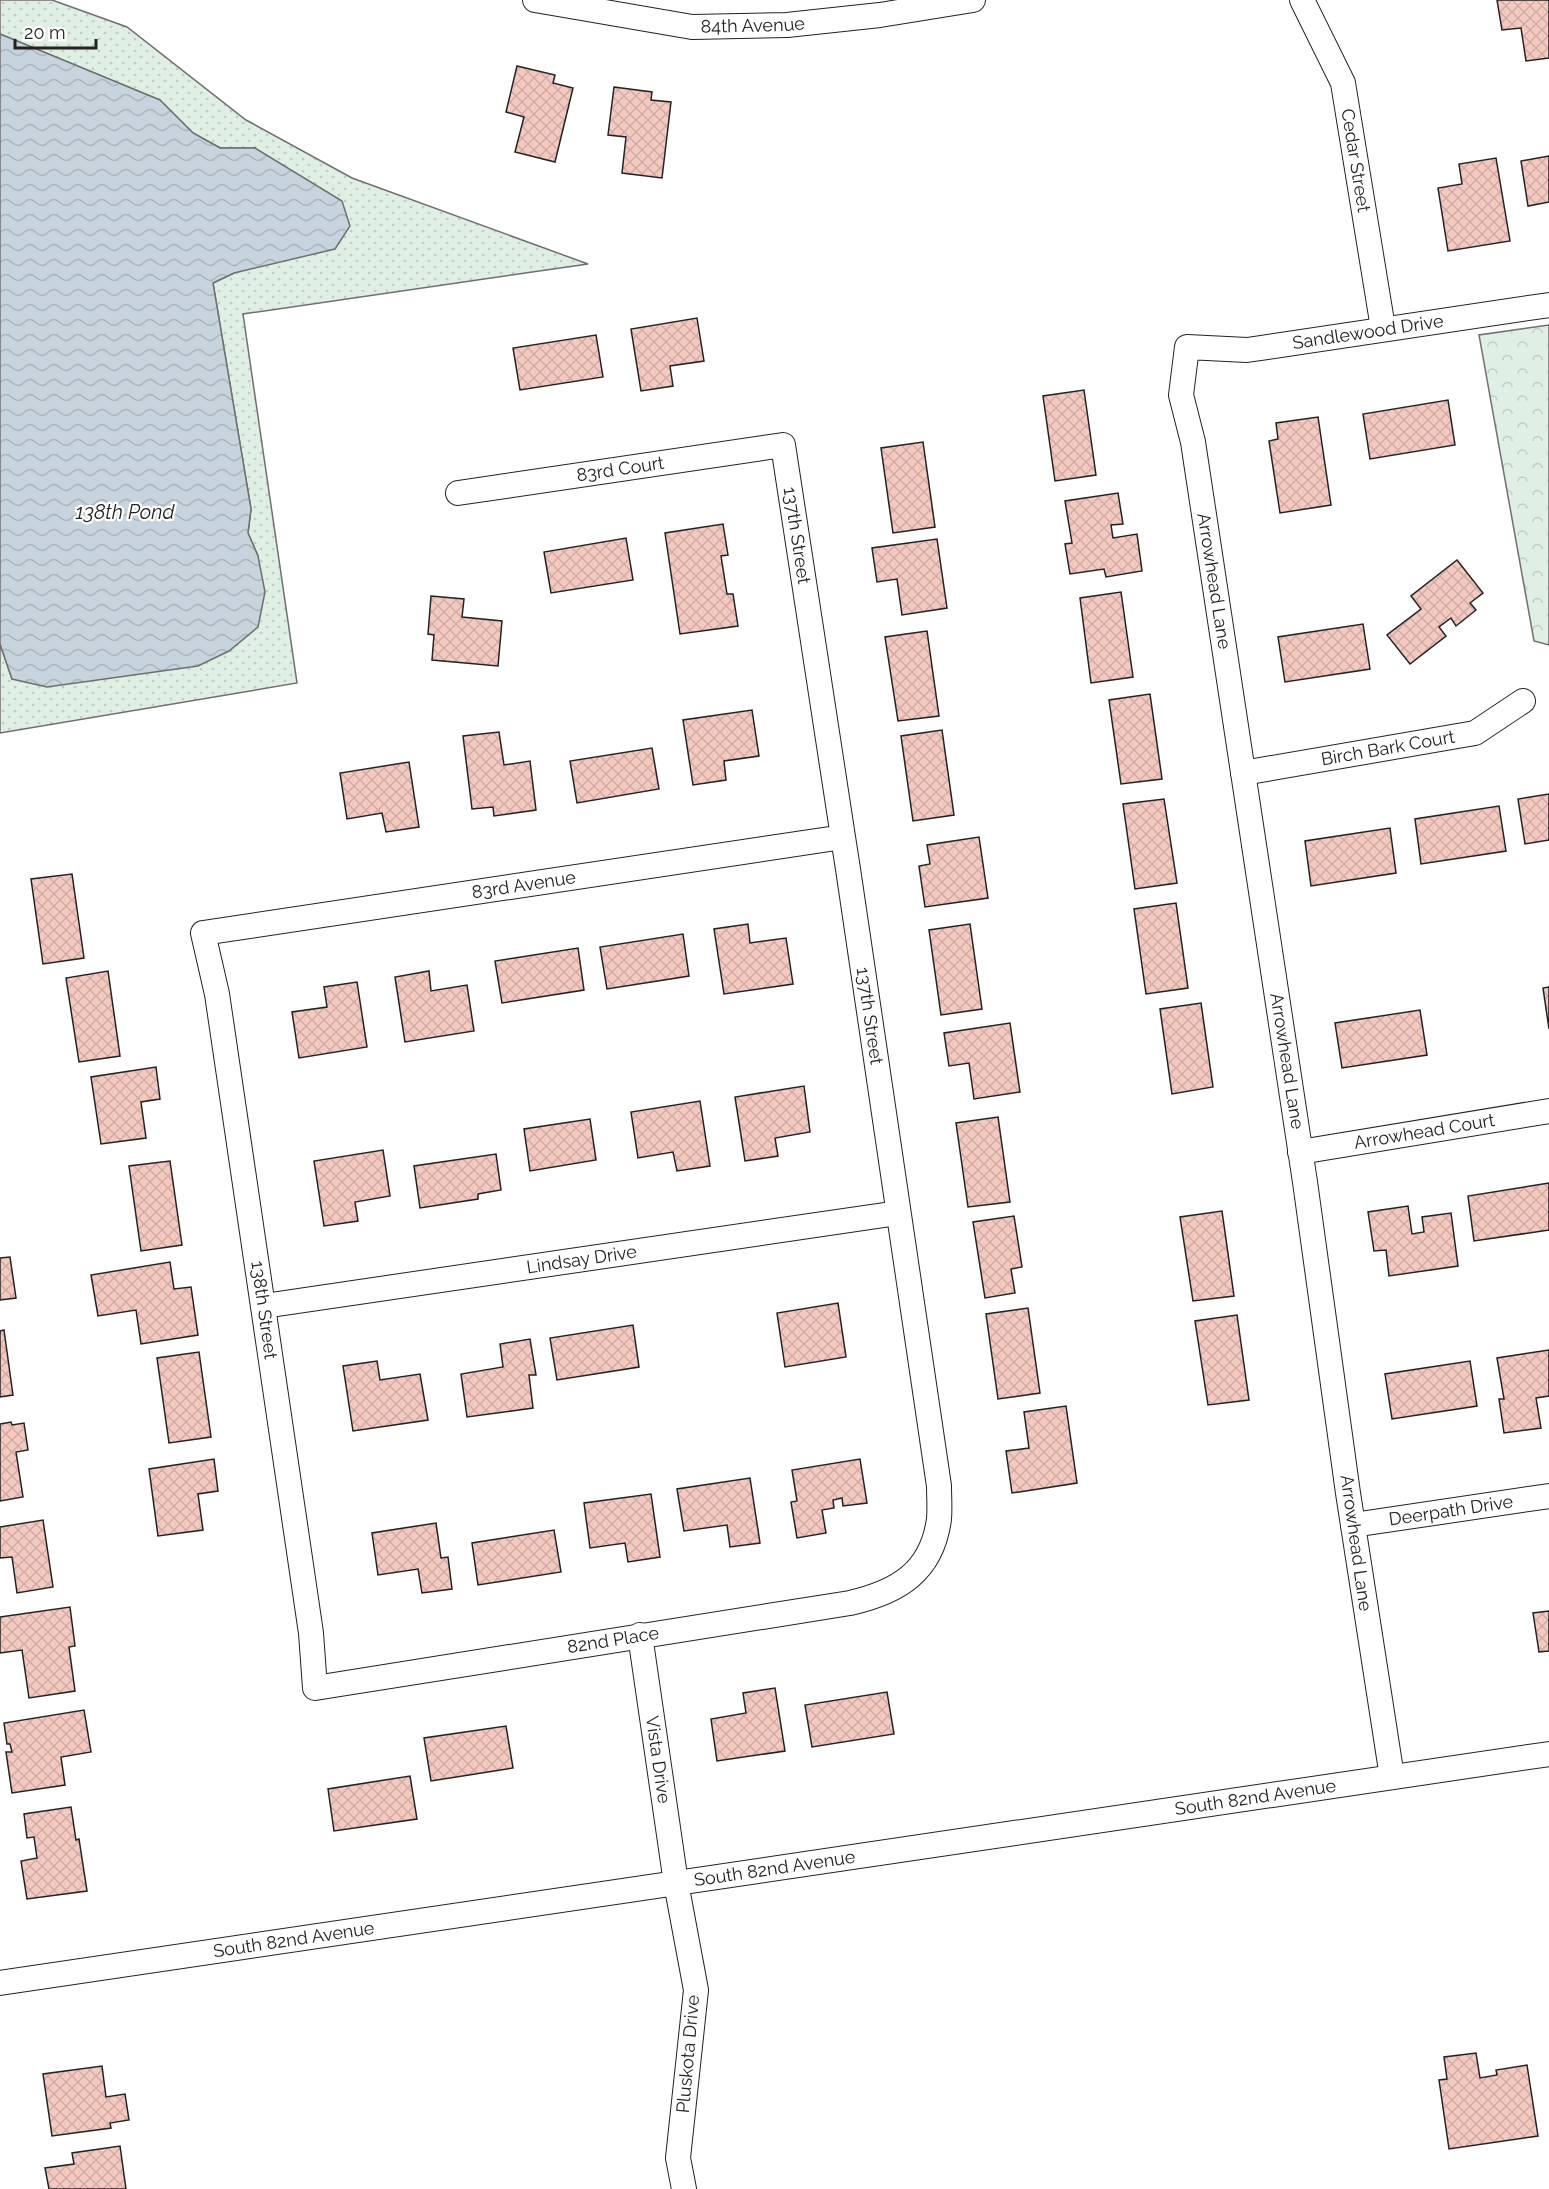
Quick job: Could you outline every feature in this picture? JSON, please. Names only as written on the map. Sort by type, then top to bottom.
[{"type":"street","name":"84th Avenue","points":[[535,0],[692,27],[787,25],[878,7],[972,0]]},
{"type":"street","name":"Cedar Street","points":[[1302,0],[1343,83],[1383,328]]},
{"type":"street","name":"Sandlewood Drive","points":[[1187,348],[1247,350],[1549,304]]},
{"type":"street","name":"Arrowhead Lane","points":[[1187,348],[1181,395],[1194,442],[1392,1777]]},
{"type":"street","name":"83rd Court","points":[[458,493],[783,445]]},
{"type":"street","name":"137th Street","points":[[783,445],[939,1486],[939,1518],[934,1541],[919,1568],[907,1580]]},
{"type":"street","name":"Birch Bark Court","points":[[1243,773],[1475,734],[1523,701]]},
{"type":"street","name":"83rd Avenue","points":[[203,933],[843,837]]},
{"type":"street","name":"138th Street","points":[[203,933],[217,994],[264,1306],[311,1633],[315,1688]]},
{"type":"street","name":"Arrowhead Court","points":[[1300,1152],[1549,1111]]},
{"type":"street","name":"Lindsay Drive","points":[[264,1306],[898,1213]]},
{"type":"street","name":"Deerpath Drive","points":[[1353,1525],[1549,1496]]},
{"type":"street","name":"82nd Place","points":[[315,1688],[850,1603],[883,1594],[907,1580]]},
{"type":"street","name":"Vista Drive","points":[[640,1635],[676,1883]]},
{"type":"street","name":"South 82nd Avenue","points":[[0,1983],[1549,1754]]},
{"type":"street","name":"Pluskota Drive","points":[[676,1883],[696,1990],[678,2158],[684,2189]]},
{"type":"green space","points":[[0,0],[52,0],[127,27],[246,120],[352,178],[588,264],[243,314],[297,683],[0,733],[0,644],[12,679],[258,556],[248,533],[251,509],[213,283],[234,273],[255,148],[220,148],[193,133],[159,100],[0,34]]},
{"type":"green space","points":[[1549,325],[1549,645],[1534,641],[1479,335]]},
{"type":"water","name":"138th Pond","points":[[0,34],[160,100],[193,133],[220,148],[255,148],[342,201],[350,226],[335,249],[234,273],[213,283],[251,509],[248,533],[258,556],[265,592],[258,627],[229,651],[198,666],[47,687],[12,679],[0,644]]},
{"type":"building","points":[[1497,0],[1549,0],[1549,58],[1526,61],[1521,28],[1502,30]]},
{"type":"building","points":[[517,66],[555,75],[553,83],[573,88],[555,162],[515,152],[524,117],[506,112]]},
{"type":"building","points":[[614,87],[652,92],[651,100],[671,102],[662,178],[622,173],[626,137],[608,135]]},
{"type":"building","points":[[1549,156],[1549,202],[1528,206],[1521,161]]},
{"type":"building","points":[[1496,158],[1510,241],[1448,251],[1438,188],[1462,184],[1459,164]]},
{"type":"building","points":[[697,318],[704,361],[670,366],[673,386],[641,391],[631,329]]},
{"type":"building","points":[[596,335],[603,377],[520,390],[513,348]]},
{"type":"building","points":[[1084,390],[1096,475],[1055,481],[1043,396]]},
{"type":"building","points":[[1448,400],[1455,445],[1370,459],[1363,414]]},
{"type":"building","points":[[1318,417],[1331,505],[1280,513],[1269,441],[1278,439],[1276,423]]},
{"type":"building","points":[[923,442],[935,527],[893,533],[881,448]]},
{"type":"building","points":[[1118,493],[1123,524],[1111,525],[1113,538],[1137,534],[1142,571],[1106,577],[1104,569],[1070,574],[1065,544],[1072,543],[1065,501]]},
{"type":"building","points":[[723,524],[728,555],[721,556],[727,594],[733,594],[738,626],[680,634],[665,533]]},
{"type":"building","points":[[626,538],[633,580],[551,593],[544,552]]},
{"type":"building","points":[[937,539],[947,608],[902,615],[897,579],[877,582],[872,548]]},
{"type":"building","points":[[1457,560],[1483,593],[1470,603],[1476,610],[1456,626],[1451,618],[1439,627],[1446,636],[1410,664],[1387,635],[1421,609],[1411,596]]},
{"type":"building","points":[[1121,592],[1133,677],[1091,683],[1080,598]]},
{"type":"building","points":[[431,596],[464,599],[462,617],[502,621],[498,666],[432,660],[434,635],[428,634]]},
{"type":"building","points":[[1363,624],[1370,669],[1285,682],[1278,637]]},
{"type":"building","points":[[927,631],[939,716],[898,721],[885,637]]},
{"type":"building","points":[[1150,694],[1162,779],[1121,784],[1109,700]]},
{"type":"building","points":[[752,710],[759,756],[724,761],[726,780],[693,785],[683,720]]},
{"type":"building","points":[[942,730],[954,815],[913,821],[901,736]]},
{"type":"building","points":[[499,732],[504,765],[530,761],[536,810],[494,816],[493,807],[472,809],[463,736]]},
{"type":"building","points":[[652,748],[659,789],[577,803],[570,761]]},
{"type":"building","points":[[409,762],[419,827],[386,832],[382,813],[347,819],[340,773]]},
{"type":"building","points":[[1549,794],[1549,840],[1525,844],[1518,799]]},
{"type":"building","points":[[1164,799],[1177,883],[1135,889],[1123,804]]},
{"type":"building","points":[[1499,806],[1506,851],[1421,864],[1415,819]]},
{"type":"building","points":[[1390,828],[1396,873],[1311,886],[1305,841]]},
{"type":"building","points":[[979,837],[988,898],[925,907],[919,866],[930,864],[927,845]]},
{"type":"building","points":[[72,874],[84,958],[43,964],[31,879]]},
{"type":"building","points":[[1176,903],[1188,988],[1146,994],[1134,909]]},
{"type":"building","points":[[748,924],[750,943],[786,938],[793,984],[724,994],[714,929]]},
{"type":"building","points":[[970,924],[982,1009],[941,1015],[929,930]]},
{"type":"building","points":[[683,934],[689,976],[607,989],[600,947]]},
{"type":"building","points":[[578,948],[584,990],[502,1003],[495,961]]},
{"type":"building","points":[[108,971],[120,1056],[79,1062],[66,978]]},
{"type":"building","points":[[429,971],[431,991],[467,985],[474,1031],[405,1042],[395,977]]},
{"type":"building","points":[[357,982],[367,1047],[299,1058],[292,1012],[327,1007],[324,987]]},
{"type":"building","points":[[1549,987],[1549,1029],[1543,988]]},
{"type":"building","points":[[1201,1003],[1213,1087],[1172,1094],[1160,1009]]},
{"type":"building","points":[[1420,1010],[1427,1055],[1342,1068],[1335,1023]]},
{"type":"building","points":[[1010,1023],[1020,1092],[974,1099],[969,1063],[949,1066],[944,1033]]},
{"type":"building","points":[[156,1067],[160,1099],[141,1102],[146,1138],[101,1144],[91,1077]]},
{"type":"building","points":[[804,1086],[810,1132],[775,1138],[778,1156],[745,1161],[735,1097]]},
{"type":"building","points":[[700,1101],[710,1166],[677,1171],[673,1152],[638,1158],[631,1112]]},
{"type":"building","points":[[998,1117],[1010,1202],[968,1207],[956,1123]]},
{"type":"building","points":[[590,1119],[596,1160],[530,1171],[524,1129]]},
{"type":"building","points":[[383,1150],[390,1196],[355,1202],[358,1221],[324,1226],[314,1161]]},
{"type":"building","points":[[496,1154],[501,1190],[478,1194],[478,1199],[420,1208],[414,1166]]},
{"type":"building","points":[[170,1161],[182,1245],[141,1251],[129,1166]]},
{"type":"building","points":[[1549,1183],[1549,1230],[1474,1241],[1468,1196]]},
{"type":"building","points":[[1408,1206],[1412,1234],[1424,1232],[1422,1217],[1451,1213],[1458,1266],[1389,1276],[1386,1250],[1374,1251],[1368,1212]]},
{"type":"building","points":[[1222,1211],[1234,1296],[1193,1301],[1180,1217]]},
{"type":"building","points":[[1014,1216],[1022,1267],[1011,1269],[1015,1293],[985,1298],[973,1222]]},
{"type":"building","points":[[10,1257],[16,1298],[0,1300],[0,1258]]},
{"type":"building","points":[[170,1262],[174,1289],[191,1287],[198,1335],[141,1344],[136,1310],[98,1316],[91,1275]]},
{"type":"building","points":[[838,1303],[846,1357],[785,1367],[777,1313]]},
{"type":"building","points":[[1028,1308],[1040,1393],[998,1399],[986,1314]]},
{"type":"building","points":[[1237,1315],[1249,1400],[1208,1405],[1195,1321]]},
{"type":"building","points":[[633,1325],[639,1367],[557,1380],[550,1338]]},
{"type":"building","points":[[4,1330],[13,1395],[0,1397],[0,1331]]},
{"type":"building","points":[[530,1339],[536,1375],[529,1375],[533,1408],[467,1417],[461,1374],[503,1367],[500,1344]]},
{"type":"building","points":[[1549,1350],[1549,1396],[1536,1398],[1541,1428],[1504,1433],[1499,1399],[1504,1399],[1497,1358]]},
{"type":"building","points":[[199,1352],[211,1437],[169,1443],[157,1358]]},
{"type":"building","points":[[377,1361],[380,1380],[420,1374],[428,1420],[353,1431],[343,1366]]},
{"type":"building","points":[[1470,1361],[1477,1406],[1392,1419],[1385,1374]]},
{"type":"building","points":[[1066,1406],[1077,1483],[1012,1493],[1006,1451],[1029,1448],[1024,1412]]},
{"type":"building","points":[[11,1422],[12,1425],[24,1423],[28,1450],[16,1452],[23,1497],[0,1501],[0,1424]]},
{"type":"building","points":[[214,1459],[218,1491],[198,1494],[203,1530],[158,1536],[149,1469]]},
{"type":"building","points":[[860,1459],[867,1503],[843,1506],[842,1498],[833,1500],[834,1508],[822,1510],[826,1533],[797,1538],[791,1502],[797,1501],[792,1470]]},
{"type":"building","points":[[750,1478],[760,1543],[730,1547],[727,1525],[684,1531],[677,1489]]},
{"type":"building","points":[[651,1494],[660,1557],[628,1562],[625,1543],[590,1548],[584,1503]]},
{"type":"building","points":[[43,1520],[53,1587],[17,1593],[12,1557],[0,1558],[0,1527]]},
{"type":"building","points":[[436,1523],[441,1558],[448,1557],[452,1589],[422,1593],[418,1569],[378,1575],[372,1533]]},
{"type":"building","points":[[554,1530],[561,1572],[478,1585],[472,1543]]},
{"type":"building","points":[[70,1607],[75,1646],[69,1647],[75,1691],[29,1698],[22,1650],[0,1653],[0,1617]]},
{"type":"building","points":[[1549,1611],[1549,1651],[1539,1652],[1533,1613]]},
{"type":"building","points":[[775,1688],[785,1751],[717,1761],[711,1719],[746,1713],[743,1693]]},
{"type":"building","points":[[887,1692],[894,1734],[812,1747],[805,1705]]},
{"type":"building","points":[[84,1710],[91,1752],[61,1757],[65,1785],[12,1793],[6,1752],[12,1752],[10,1744],[7,1744],[4,1723]]},
{"type":"building","points":[[506,1726],[513,1768],[431,1781],[424,1738]]},
{"type":"building","points":[[410,1776],[417,1819],[334,1831],[328,1789]]},
{"type":"building","points":[[71,1807],[76,1840],[79,1839],[87,1891],[27,1899],[21,1861],[37,1858],[34,1837],[27,1838],[24,1814]]},
{"type":"building","points":[[1476,2053],[1480,2078],[1497,2075],[1496,2070],[1527,2065],[1538,2136],[1449,2149],[1439,2080],[1447,2079],[1444,2057]]},
{"type":"building","points":[[102,2066],[106,2097],[125,2094],[129,2120],[110,2123],[111,2128],[52,2136],[43,2074]]},
{"type":"building","points":[[120,2146],[126,2189],[49,2189],[45,2168],[74,2164],[72,2153]]}]
